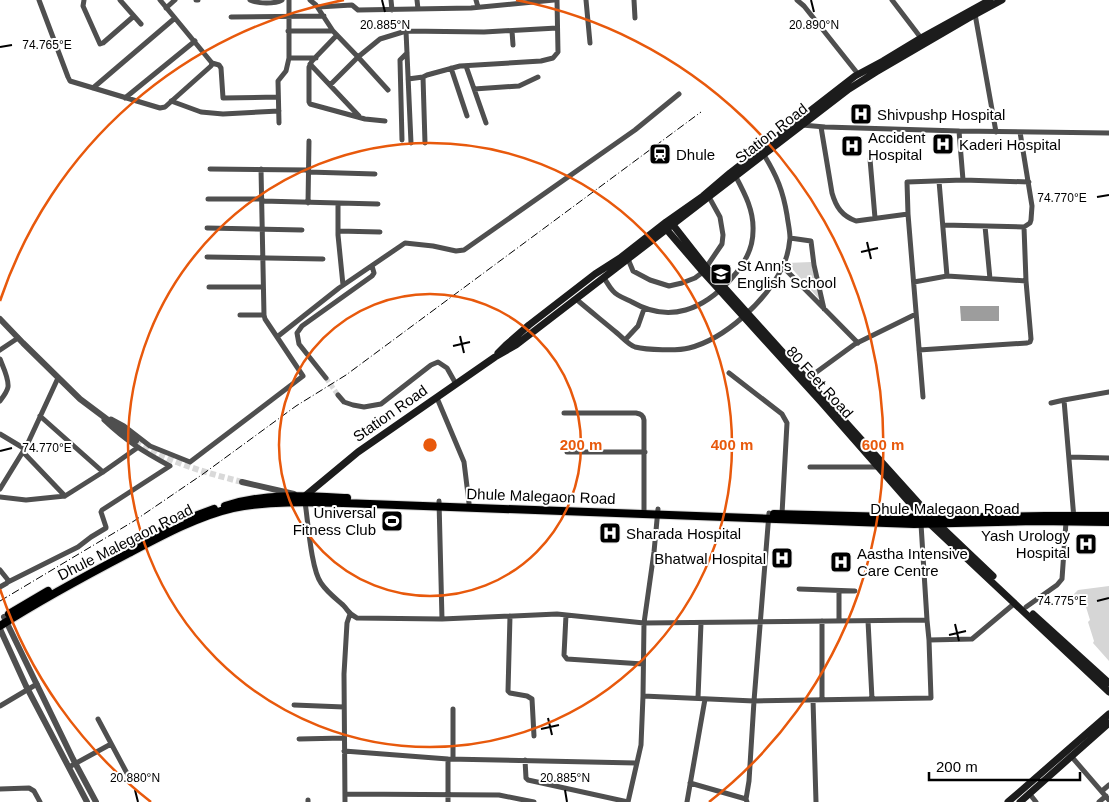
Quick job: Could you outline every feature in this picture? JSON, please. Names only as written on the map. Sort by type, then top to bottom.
[{"type":"main road","name":"Station Road","points":[[495,357],[506,344],[529,325],[595,274],[620,258],[703,196],[858,74],[990,0]]},
{"type":"main road","name":"Station Road","points":[[305,499],[358,452],[495,357],[514,347],[852,87],[1002,0]]},
{"type":"main road","name":"80 Feet Road","points":[[670,227],[704,269],[922,521]]},
{"type":"main road","name":"80 Feet Road","points":[[745,315],[807,379],[933,522],[1109,692]]},
{"type":"main road","name":"Dhule Malegaon Road","points":[[2,623],[117,559],[164,534],[190,523],[232,509],[305,499],[933,522],[1072,520],[1109,522]]},
{"type":"main road","points":[[769,516],[782,514],[922,521]]},
{"type":"main road","points":[[1072,520],[1109,516]]},
{"type":"main road","name":"80 Feet Road","points":[[933,522],[1109,684]]},
{"type":"main road","points":[[1008,802],[1109,714]]},
{"type":"main road","points":[[1020,802],[1109,723]]},
{"type":"street","points":[[39,0],[68,79],[72,82],[160,108],[171,101],[211,66],[212,63]]},
{"type":"street","points":[[84,0],[83,6],[100,44],[134,16]]},
{"type":"street","points":[[120,0],[141,24]]},
{"type":"street","points":[[160,0],[212,63],[219,65],[221,68],[223,98],[278,97]]},
{"type":"street","points":[[166,8],[174,0]]},
{"type":"street","points":[[250,0],[254,2],[277,3],[282,0]]},
{"type":"street","points":[[279,123],[278,81],[286,71],[289,58],[289,0]]},
{"type":"street","points":[[310,0],[318,7],[335,33],[388,90]]},
{"type":"street","points":[[391,0],[392,10]]},
{"type":"street","points":[[417,0],[418,9]]},
{"type":"street","points":[[476,0],[478,7]]},
{"type":"street","points":[[318,7],[352,6],[358,10],[392,10],[478,7],[555,0],[558,52],[553,58],[539,61],[451,68],[424,77],[408,79]]},
{"type":"street","points":[[586,0],[590,43]]},
{"type":"street","points":[[634,0],[635,18]]},
{"type":"street","points":[[797,0],[804,6],[858,74]]},
{"type":"street","points":[[892,0],[920,38]]},
{"type":"street","points":[[975,14],[996,132]]},
{"type":"street","points":[[231,17],[324,16]]},
{"type":"street","points":[[93,88],[175,18]]},
{"type":"street","points":[[330,85],[358,57],[381,38],[406,31],[484,32],[557,28]]},
{"type":"street","points":[[288,31],[335,33]]},
{"type":"street","points":[[406,31],[411,143]]},
{"type":"street","points":[[512,31],[513,45]]},
{"type":"street","points":[[335,33],[310,64],[308,70],[308,101],[310,104],[361,118],[385,121]]},
{"type":"street","points":[[125,98],[195,41]]},
{"type":"street","points":[[402,140],[400,60],[407,53]]},
{"type":"street","points":[[289,58],[316,58]]},
{"type":"street","points":[[310,64],[361,118]]},
{"type":"street","points":[[466,66],[486,123]]},
{"type":"street","points":[[451,68],[467,116]]},
{"type":"street","points":[[424,77],[425,143]]},
{"type":"street","points":[[474,89],[519,86],[538,77]]},
{"type":"street","points":[[277,337],[343,285],[405,243],[456,251],[464,250],[635,130],[679,94]]},
{"type":"street","points":[[171,101],[201,112],[226,114],[279,111]]},
{"type":"street","points":[[794,124],[821,127],[959,131],[1109,133]]},
{"type":"street","points":[[821,127],[832,193],[839,209],[856,221],[908,214]]},
{"type":"street","points":[[959,131],[963,180]]},
{"type":"street","points":[[943,225],[1024,227],[1030,223],[1032,213],[1029,182],[1020,132]]},
{"type":"street","points":[[308,203],[309,141]]},
{"type":"street","points":[[576,299],[633,347],[688,349],[723,333],[745,315],[770,287],[783,267],[790,238],[782,191],[776,175],[764,155]]},
{"type":"street","points":[[870,159],[875,218]]},
{"type":"street","points":[[210,169],[261,169],[375,174]]},
{"type":"street","points":[[95,411],[124,426],[150,446],[190,462],[303,376],[264,315],[261,169]]},
{"type":"street","points":[[604,278],[614,292],[644,309],[667,313],[680,312],[707,300],[737,272],[752,244],[753,221],[750,207],[736,177]]},
{"type":"street","points":[[923,397],[907,182],[963,180],[1029,182]]},
{"type":"street","points":[[939,181],[947,276]]},
{"type":"street","points":[[628,259],[633,271],[650,280],[669,286],[695,278],[722,244],[723,235],[720,217],[709,198]]},
{"type":"street","points":[[208,199],[378,204]]},
{"type":"street","points":[[338,204],[338,231],[343,285]]},
{"type":"street","points":[[985,226],[990,279]]},
{"type":"street","points":[[919,350],[1027,344],[1030,342],[1024,227]]},
{"type":"street","points":[[207,228],[302,230]]},
{"type":"street","points":[[338,231],[380,232]]},
{"type":"street","points":[[790,238],[811,240],[814,265],[824,309]]},
{"type":"street","points":[[207,257],[322,259]]},
{"type":"street","points":[[326,378],[299,344],[297,333],[302,326],[372,276],[374,273],[372,266]]},
{"type":"street","points":[[783,267],[858,343]]},
{"type":"street","points":[[914,282],[947,276],[1026,281]]},
{"type":"street","points":[[209,287],[263,287]]},
{"type":"street","points":[[625,340],[638,326],[644,309]]},
{"type":"street","points":[[807,379],[858,343],[916,314]]},
{"type":"street","points":[[240,316],[264,315]]},
{"type":"street","points":[[0,319],[80,400],[136,444],[170,466],[102,510],[106,528],[91,536],[78,547],[0,587]]},
{"type":"street","points":[[0,350],[18,338]]},
{"type":"street","points":[[0,359],[8,386],[0,401]]},
{"type":"street","points":[[338,395],[344,402],[353,406],[364,407],[381,404],[431,365],[438,362],[446,368],[456,384]]},
{"type":"street","points":[[729,373],[782,414],[787,423],[782,514]]},
{"type":"street","points":[[0,489],[24,450],[58,378]]},
{"type":"street","points":[[1051,403],[1109,392]]},
{"type":"street","points":[[437,398],[464,462],[469,505]]},
{"type":"street","points":[[1026,608],[1062,579],[1072,520],[1064,400]]},
{"type":"street","points":[[564,413],[640,414],[643,416],[645,452],[644,511]]},
{"type":"street","points":[[40,416],[103,472]]},
{"type":"street","points":[[0,434],[24,450],[65,496]]},
{"type":"street","points":[[0,497],[26,500],[65,496],[103,472],[136,444]]},
{"type":"street","points":[[567,452],[645,452]]},
{"type":"street","points":[[1069,457],[1109,458]]},
{"type":"street","points":[[810,467],[878,468]]},
{"type":"street","points":[[242,482],[305,499],[314,563],[319,580],[327,592],[344,606],[350,614],[357,618],[442,619],[558,614],[644,623],[927,620]]},
{"type":"street","points":[[439,504],[442,619]]},
{"type":"street","points":[[525,760],[526,778],[529,781],[628,802],[641,746],[644,623],[658,512]]},
{"type":"street","points":[[690,783],[747,801],[769,516]]},
{"type":"street","points":[[643,696],[754,701],[932,698],[922,521]]},
{"type":"street","points":[[0,570],[8,578],[8,582]]},
{"type":"street","points":[[799,589],[855,591]]},
{"type":"street","points":[[838,621],[839,590]]},
{"type":"street","points":[[929,640],[972,639],[1015,603]]},
{"type":"street","points":[[345,802],[344,674],[347,623],[350,614]]},
{"type":"street","points":[[566,615],[564,654],[567,659],[643,664]]},
{"type":"street","points":[[510,616],[508,690],[510,694],[527,696],[532,699],[534,736]]},
{"type":"street","points":[[822,621],[822,699]]},
{"type":"street","points":[[868,621],[872,699]]},
{"type":"street","points":[[698,698],[700,622]]},
{"type":"street","points":[[2,623],[37,684],[75,764],[96,802]]},
{"type":"street","points":[[2,623],[28,689],[87,802]]},
{"type":"street","points":[[0,706],[37,684]]},
{"type":"street","points":[[687,802],[705,699]]},
{"type":"street","points":[[813,700],[816,802]]},
{"type":"street","points":[[294,705],[344,707]]},
{"type":"street","points":[[448,802],[453,709]]},
{"type":"street","points":[[98,719],[129,777]]},
{"type":"street","points":[[299,739],[344,738]]},
{"type":"street","points":[[69,767],[111,744]]},
{"type":"street","points":[[344,751],[450,759],[636,763]]},
{"type":"street","points":[[1072,756],[1106,796]]},
{"type":"street","points":[[1099,802],[1106,796],[1109,785]]},
{"type":"street","points":[[0,789],[29,788],[34,791],[40,802]]},
{"type":"street","points":[[1030,793],[1036,802]]},
{"type":"street","points":[[345,794],[503,795],[534,802]]},
{"type":"shaded area","points":[[811,262],[820,300],[787,263]]},
{"type":"shaded area","points":[[960,306],[999,306],[999,321],[961,321]]},
{"type":"shaded area","points":[[1109,586],[1109,661],[1093,643],[1086,607],[1083,605],[1078,606],[1080,604],[1079,599],[1071,601],[1070,598],[1078,590]]},
{"type":"tunnel","points":[[326,378],[338,395]]},
{"type":"tunnel","points":[[136,441],[173,461],[242,482]]},
{"type":"railway","points":[[0,601],[134,521],[203,474],[296,406],[346,375],[701,112]]},
{"type":"place","name":"Shivpushp Hospital","points":[[861,114]]},
{"type":"place","name":"Kaderi Hospital","points":[[943,144]]},
{"type":"place","name":"Accident Hospital","points":[[852,146]]},
{"type":"place","name":"Dhule","points":[[660,154]]},
{"type":"place","name":"St Ann's English School","points":[[721,274]]},
{"type":"place","name":"Universal Fitness Club","points":[[392,521]]},
{"type":"place","name":"Sharada Hospital","points":[[610,533]]},
{"type":"place","name":"Yash Urology Hospital","points":[[1086,544]]},
{"type":"place","name":"Bhatwal Hospital","points":[[782,558]]},
{"type":"place","name":"Aastha Intensive Care Centre","points":[[841,562]]}]
